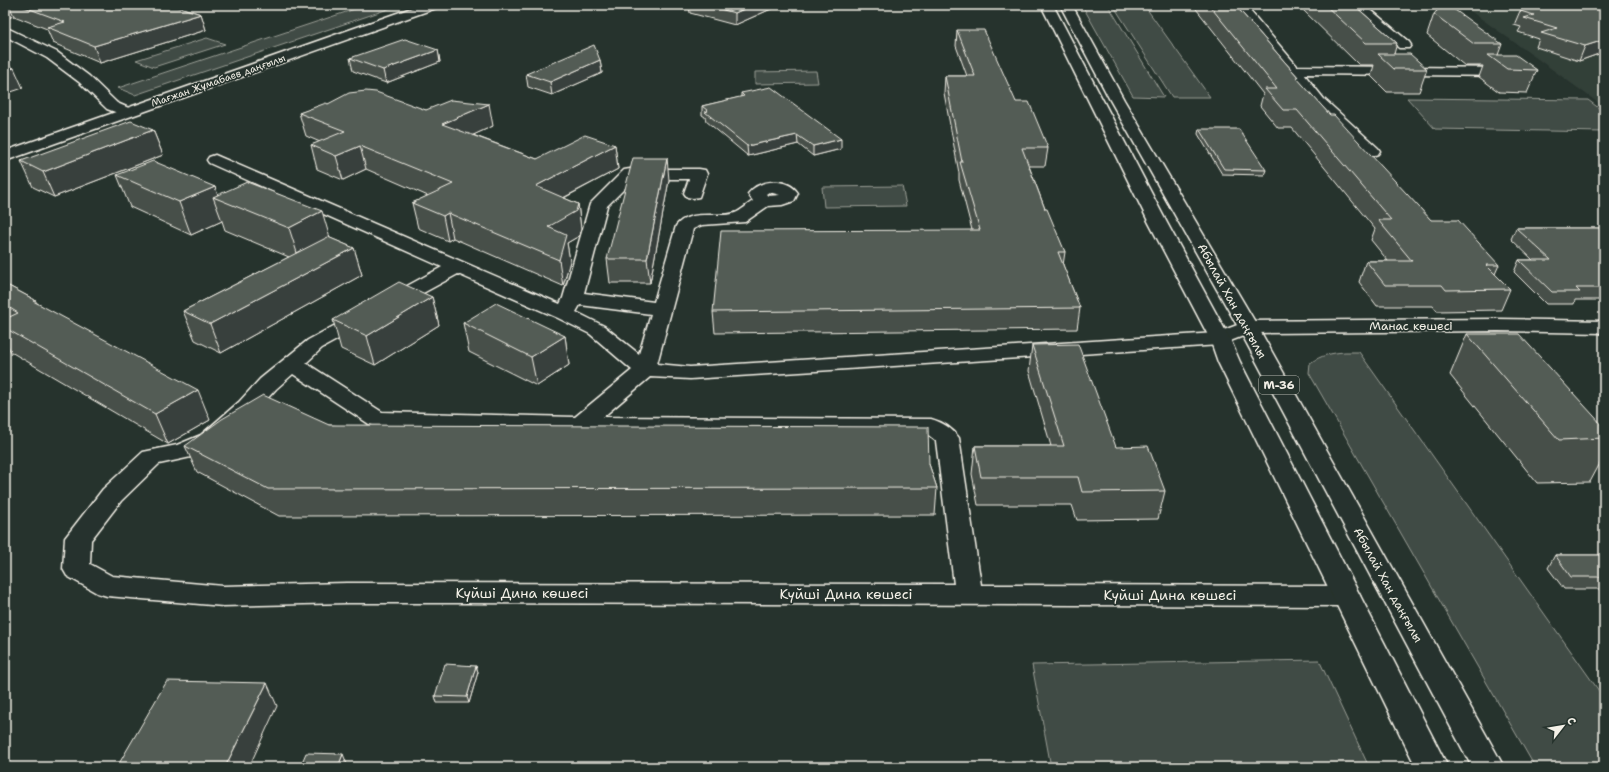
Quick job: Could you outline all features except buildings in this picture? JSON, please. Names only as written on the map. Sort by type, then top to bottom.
[{"type":"street","name":"Мағжан Жұмабаев даңғылы","points":[[5,143],[409,5]]},
{"type":"street","name":"Мағжан Жұмабаев даңғылы","points":[[5,156],[432,5]]},
{"type":"street","name":"M-36","points":[[1047,5],[1158,223],[1220,339],[1229,362],[1432,767]]},
{"type":"street","name":"Абылай Хан даңғылы","points":[[1066,5],[1117,100],[1248,326],[1319,461],[1488,767]]},
{"type":"street","points":[[1239,5],[1319,102],[1372,151]]},
{"type":"street","points":[[1358,5],[1404,45]]},
{"type":"street","points":[[1438,5],[1472,33]]},
{"type":"street","points":[[5,31],[52,55],[84,79],[112,106],[126,112]]},
{"type":"street","points":[[1292,70],[1524,72]]},
{"type":"street","points":[[215,160],[458,266],[569,306],[661,309]]},
{"type":"street","points":[[569,306],[600,204],[630,174],[699,174],[693,193]]},
{"type":"street","points":[[580,424],[645,370],[685,226],[699,220],[739,218],[764,200]]},
{"type":"street","points":[[458,266],[315,344],[293,364],[377,419],[580,424],[931,426],[947,438],[969,594]]},
{"type":"street","points":[[569,306],[645,370],[690,373],[1220,339]]},
{"type":"street","name":"Манас көшесі","points":[[1220,339],[1248,326],[1498,325],[1604,327]]},
{"type":"street","name":"Күйші Дина көшесі","points":[[293,364],[268,384],[247,407],[209,440],[183,452],[151,458],[112,495],[78,538],[76,569],[107,586],[223,596],[347,593],[1346,596]]},
{"type":"shaded area","points":[[367,5],[400,5],[135,95],[118,88]]},
{"type":"shaded area","points":[[1082,5],[1108,5],[1164,97],[1133,96]]},
{"type":"shaded area","points":[[1113,5],[1144,5],[1210,97],[1172,97]]},
{"type":"shaded area","points":[[1462,5],[1604,5],[1604,107],[1535,57]]},
{"type":"shaded area","points":[[207,38],[225,44],[154,67],[136,60]]},
{"type":"shaded area","points":[[816,71],[818,83],[755,84],[755,72]]},
{"type":"shaded area","points":[[1407,98],[1588,100],[1604,112],[1604,132],[1435,129]]},
{"type":"shaded area","points":[[902,186],[906,206],[824,207],[822,187]]},
{"type":"shaded area","points":[[1345,352],[1359,352],[1604,698],[1604,767],[1535,767],[1309,373],[1310,363],[1314,360],[1327,355]]},
{"type":"shaded area","points":[[1319,660],[1369,767],[1051,767],[1032,665]]}]
